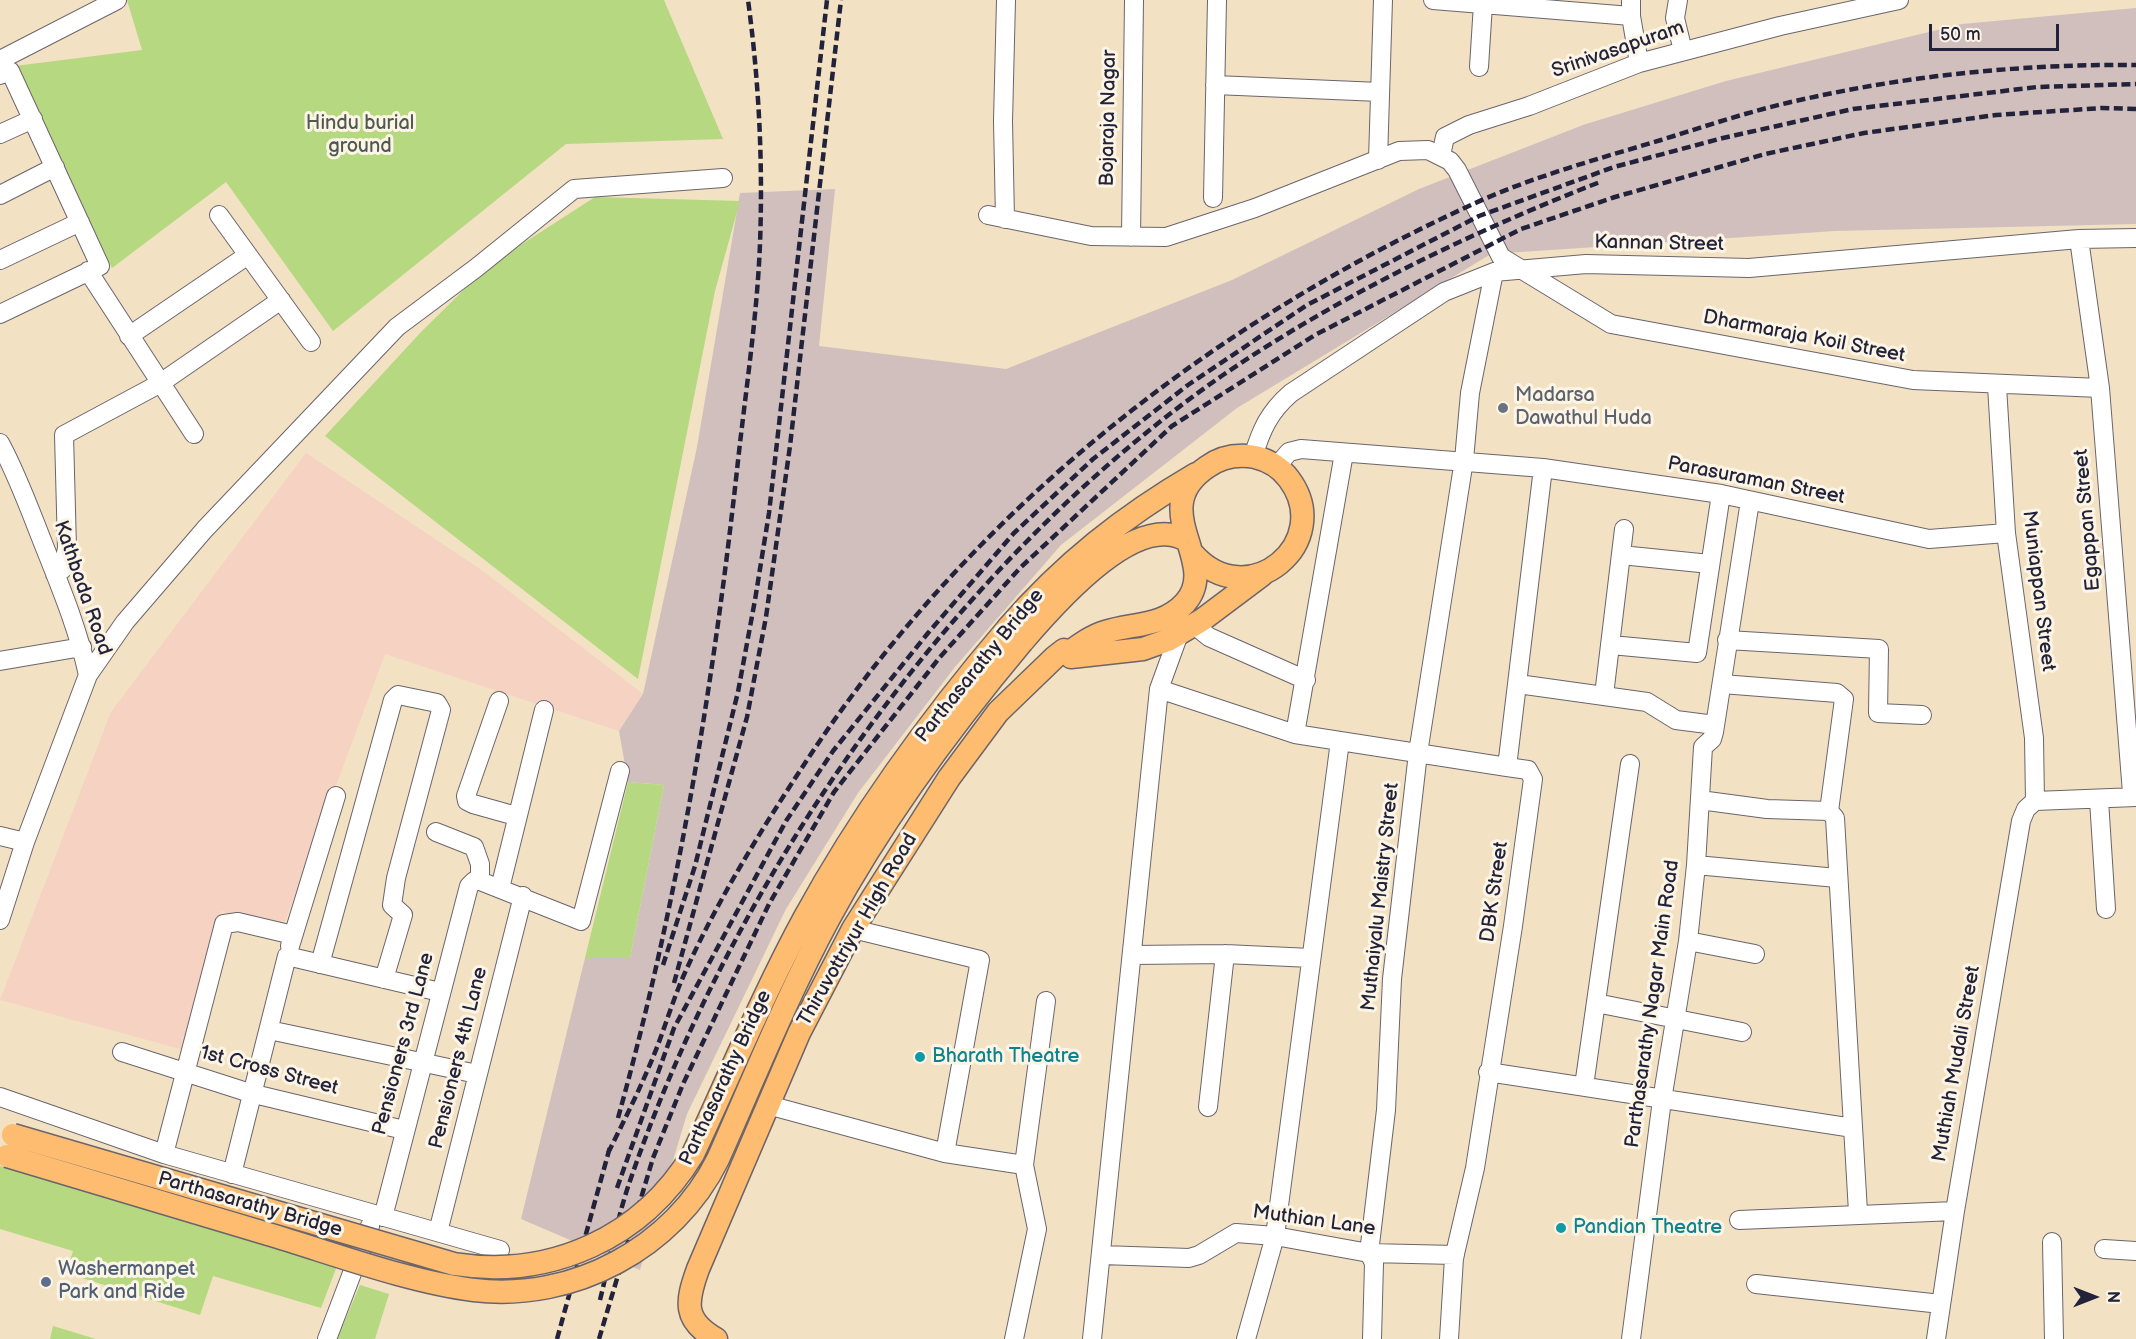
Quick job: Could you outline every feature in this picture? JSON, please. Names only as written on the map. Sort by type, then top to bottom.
[{"type":"main road","points":[[1064,650],[1071,657],[1137,650],[1156,645],[1186,630],[1266,573],[1290,553],[1302,523],[1301,507],[1296,491],[1283,472],[1253,457],[1225,458],[1203,469],[1193,481],[1183,502],[1182,525],[1189,547],[1211,570],[1226,576],[1250,577],[1266,573]]},
{"type":"main road","name":"Parthasarathy Bridge","points":[[5,1144],[329,1252],[453,1286],[482,1290],[522,1290],[562,1284],[603,1270],[633,1254],[674,1221],[703,1185],[718,1159],[829,917],[882,830],[970,707],[1042,590],[1099,538],[1143,505],[1203,469]]},
{"type":"main road","name":"Parthasarathy Bridge","points":[[1015,635],[1113,554],[1160,535],[1171,534],[1189,547]]},
{"type":"main road","name":"Thiruvottriyur High Road","points":[[716,1339],[694,1322],[690,1296],[702,1260],[810,1010],[853,929],[931,804],[998,712],[1042,667],[1064,650],[1070,652],[1103,633],[1153,623],[1174,613],[1188,599],[1192,590],[1196,572],[1189,547]]},
{"type":"street","points":[[117,0],[3,69],[33,119],[80,222],[94,268],[129,336],[194,434]]},
{"type":"street","points":[[1006,0],[1003,121],[997,217],[1091,236],[1166,237],[1255,208],[1406,150],[1428,150],[1441,155]]},
{"type":"street","name":"Bojaraja Nagar","points":[[1131,237],[1134,0]]},
{"type":"street","points":[[1213,198],[1217,0]]},
{"type":"street","points":[[1378,160],[1383,0]]},
{"type":"street","points":[[1433,0],[1483,4],[1631,8],[1639,63]]},
{"type":"street","points":[[1678,0],[1675,18],[1683,51]]},
{"type":"street","name":"Srinivasapuram","points":[[1441,155],[1445,137],[1469,124],[1529,106],[1639,63],[1899,0]]},
{"type":"street","points":[[1479,68],[1483,4]]},
{"type":"street","points":[[1215,85],[1380,92]]},
{"type":"street","points":[[0,134],[33,119]]},
{"type":"street","name":"Dharmaraja Koil Street","points":[[1441,155],[1457,170],[1495,249],[1517,268],[1611,324],[1913,381],[1997,386],[2100,388]]},
{"type":"street","points":[[0,195],[55,167]]},
{"type":"street","points":[[88,675],[125,622],[205,530],[397,327],[476,268],[574,189],[723,178]]},
{"type":"street","points":[[219,215],[311,342]]},
{"type":"street","points":[[0,260],[80,222]]},
{"type":"street","name":"Kannan Street","points":[[1253,457],[1264,421],[1277,404],[1291,393],[1444,292],[1494,272],[1517,268],[1586,264],[1749,268],[2079,239],[2136,238]]},
{"type":"street","name":"Egappan Street","points":[[2079,239],[2100,388],[2132,793],[2136,797]]},
{"type":"street","points":[[129,336],[248,255]]},
{"type":"street","points":[[0,314],[94,268]]},
{"type":"street","name":"Muthaiyalu Maistry Street","points":[[1372,1339],[1374,1263],[1369,1253],[1386,1110],[1392,979],[1418,753],[1464,460],[1470,393],[1494,272]]},
{"type":"street","points":[[55,574],[63,569],[67,548],[64,435],[159,384],[281,300]]},
{"type":"street","name":"Muniappan Street","points":[[1997,386],[2006,533],[2034,738],[2035,801]]},
{"type":"street","name":"Kathbada Road","points":[[0,443],[15,471],[55,574],[82,647],[88,675],[25,842],[0,920]]},
{"type":"street","name":"Parasuraman Street","points":[[1276,467],[1294,449],[1464,460],[1543,468],[1721,494],[1929,538],[2006,533]]},
{"type":"street","points":[[1295,734],[1344,453]]},
{"type":"street","points":[[1508,766],[1543,468]]},
{"type":"street","points":[[1611,645],[1697,652],[1721,494]]},
{"type":"street","name":"Parthasarathy Nagar Main Road","points":[[1631,1339],[1662,1100],[1688,941],[1696,865],[1703,747],[1712,739],[1715,725],[1750,501]]},
{"type":"street","points":[[1604,695],[1624,529]]},
{"type":"street","points":[[1621,555],[1710,564]]},
{"type":"street","points":[[1092,1339],[1159,689],[1186,630],[1209,637],[1306,680]]},
{"type":"street","points":[[1727,640],[1879,650],[1878,713],[1922,715]]},
{"type":"street","points":[[0,661],[82,647]]},
{"type":"street","points":[[1518,684],[1647,702],[1676,720],[1715,725]]},
{"type":"street","points":[[1722,684],[1837,693],[1842,696],[1844,705],[1829,811],[1835,819],[1858,1212]]},
{"type":"street","name":"DBK Street","points":[[1159,689],[1295,734],[1508,766],[1528,770],[1533,779],[1514,926],[1488,1072],[1475,1168],[1455,1255],[1449,1339]]},
{"type":"street","points":[[320,964],[393,700],[398,695],[404,694],[437,703],[441,710],[396,878],[392,905],[404,915],[384,978]]},
{"type":"street","points":[[499,700],[466,796],[467,801],[473,804],[516,816]]},
{"type":"street","points":[[500,888],[544,710]]},
{"type":"street","points":[[1246,1339],[1275,1236],[1340,741]]},
{"type":"street","points":[[1584,1086],[1630,764]]},
{"type":"street","points":[[436,832],[474,847],[480,864],[476,882],[523,896],[581,921],[620,771]]},
{"type":"street","points":[[232,1174],[250,1093],[269,1030],[287,956],[336,796]]},
{"type":"street","points":[[2035,801],[2136,797]]},
{"type":"street","points":[[1700,800],[1767,809],[1829,811]]},
{"type":"street","points":[[2099,800],[2106,909]]},
{"type":"street","name":"Muthiah Mudali Street","points":[[1936,1339],[1955,1210],[2021,821],[2026,809],[2035,801]]},
{"type":"street","points":[[0,836],[25,842]]},
{"type":"street","points":[[1696,865],[1837,878]]},
{"type":"street","name":"Pensioners 3rd Lane","points":[[327,1339],[379,1216],[440,992],[476,882]]},
{"type":"street","name":"Pensioners 4th Lane","points":[[438,1232],[523,896]]},
{"type":"street","points":[[164,1154],[224,924],[238,922],[293,935]]},
{"type":"street","points":[[853,929],[980,960],[945,1153]]},
{"type":"street","points":[[1688,941],[1755,954]]},
{"type":"street","points":[[1132,955],[1225,954],[1311,958]]},
{"type":"street","points":[[1208,1107],[1225,954]]},
{"type":"street","points":[[287,956],[440,992]]},
{"type":"street","points":[[1014,1339],[1037,1229],[1024,1165],[1046,1001]]},
{"type":"street","points":[[1596,1003],[1742,1032]]},
{"type":"street","points":[[269,1030],[477,1074]]},
{"type":"street","name":"1st Cross Street","points":[[122,1052],[250,1093],[404,1130]]},
{"type":"street","points":[[1488,1072],[1853,1128]]},
{"type":"street","points":[[0,1097],[164,1154],[500,1250]]},
{"type":"street","points":[[768,1105],[945,1153],[1024,1165]]},
{"type":"street","points":[[1739,1220],[1858,1212],[1955,1210]]},
{"type":"street","name":"Muthian Lane","points":[[1102,1255],[1189,1258],[1199,1255],[1236,1233],[1275,1236],[1369,1253],[1455,1255]]},
{"type":"street","points":[[2052,1242],[2054,1339]]},
{"type":"street","points":[[2104,1250],[2136,1251]]},
{"type":"street","points":[[1756,1284],[1941,1304]]},
{"type":"shaded area","points":[[2136,8],[2136,224],[1835,231],[1491,254],[1237,408],[1061,545],[955,667],[858,793],[786,909],[687,1114],[640,1270],[521,1219],[585,958],[630,958],[664,785],[628,782],[619,731],[643,694],[697,447],[740,193],[835,189],[819,346],[1006,369],[1232,280],[1419,189],[1583,125],[1726,81],[1962,24]]},
{"type":"shaded area","points":[[306,453],[480,569],[643,694],[619,731],[385,654],[283,927],[221,911],[188,1051],[0,1000],[111,712]]},
{"type":"green space","name":"Hindu burial ground","points":[[127,0],[664,0],[723,139],[566,144],[333,331],[226,182],[112,268],[15,66],[142,50]]},
{"type":"green space","points":[[595,197],[740,201],[715,291],[638,679],[325,436],[421,332],[488,266]]},
{"type":"green space","points":[[628,782],[664,785],[630,958],[585,958]]},
{"type":"green space","points":[[0,1166],[337,1266],[321,1308],[213,1276],[200,1315],[66,1273],[73,1251],[0,1229]]},
{"type":"green space","points":[[360,1285],[389,1294],[375,1339],[337,1339]]},
{"type":"green space","points":[[53,1326],[96,1339],[50,1339]]},
{"type":"railway","points":[[618,1118],[658,958],[691,796],[717,633],[750,357],[760,244],[761,183],[755,61],[748,0]]},
{"type":"railway","points":[[663,965],[695,866],[738,692],[755,600],[769,513],[827,0]]},
{"type":"railway","points":[[674,983],[747,717],[766,617],[790,446],[841,0]]},
{"type":"railway","points":[[608,1153],[636,1097],[683,977],[711,918],[760,833],[813,751],[877,663],[947,581],[1023,504],[1104,432],[1191,367],[1281,307],[1374,253],[1471,205],[1565,169],[1755,111],[1873,86],[2004,69],[2136,65]]},
{"type":"railway","points":[[617,1188],[674,1028],[786,821],[833,751],[928,633],[1014,533],[1093,459],[1188,385],[1307,305],[1479,216],[1614,167],[1723,138],[1853,109],[2037,87],[2136,84]]},
{"type":"railway","points":[[599,1339],[653,1158],[683,1084],[769,904],[834,792],[940,657],[1020,568],[1172,426],[1315,335],[1521,229],[1615,197],[1765,154],[1864,133],[1996,115],[2102,108],[2136,109]]},
{"type":"railway","points":[[600,1300],[631,1178],[676,1063],[731,949],[794,838],[866,731],[946,630],[1032,536],[1125,450],[1223,375],[1312,319],[1406,268],[1502,223],[1600,182]]},
{"type":"railway","points":[[557,1339],[610,1147]]},
{"type":"place","name":"Madarsa Dawathul Huda","points":[[1503,408]]},
{"type":"place","name":"Bharath Theatre","points":[[920,1057]]},
{"type":"place","name":"Pandian Theatre","points":[[1561,1228]]},
{"type":"place","name":"Washermanpet Park and Ride","points":[[46,1282]]}]
